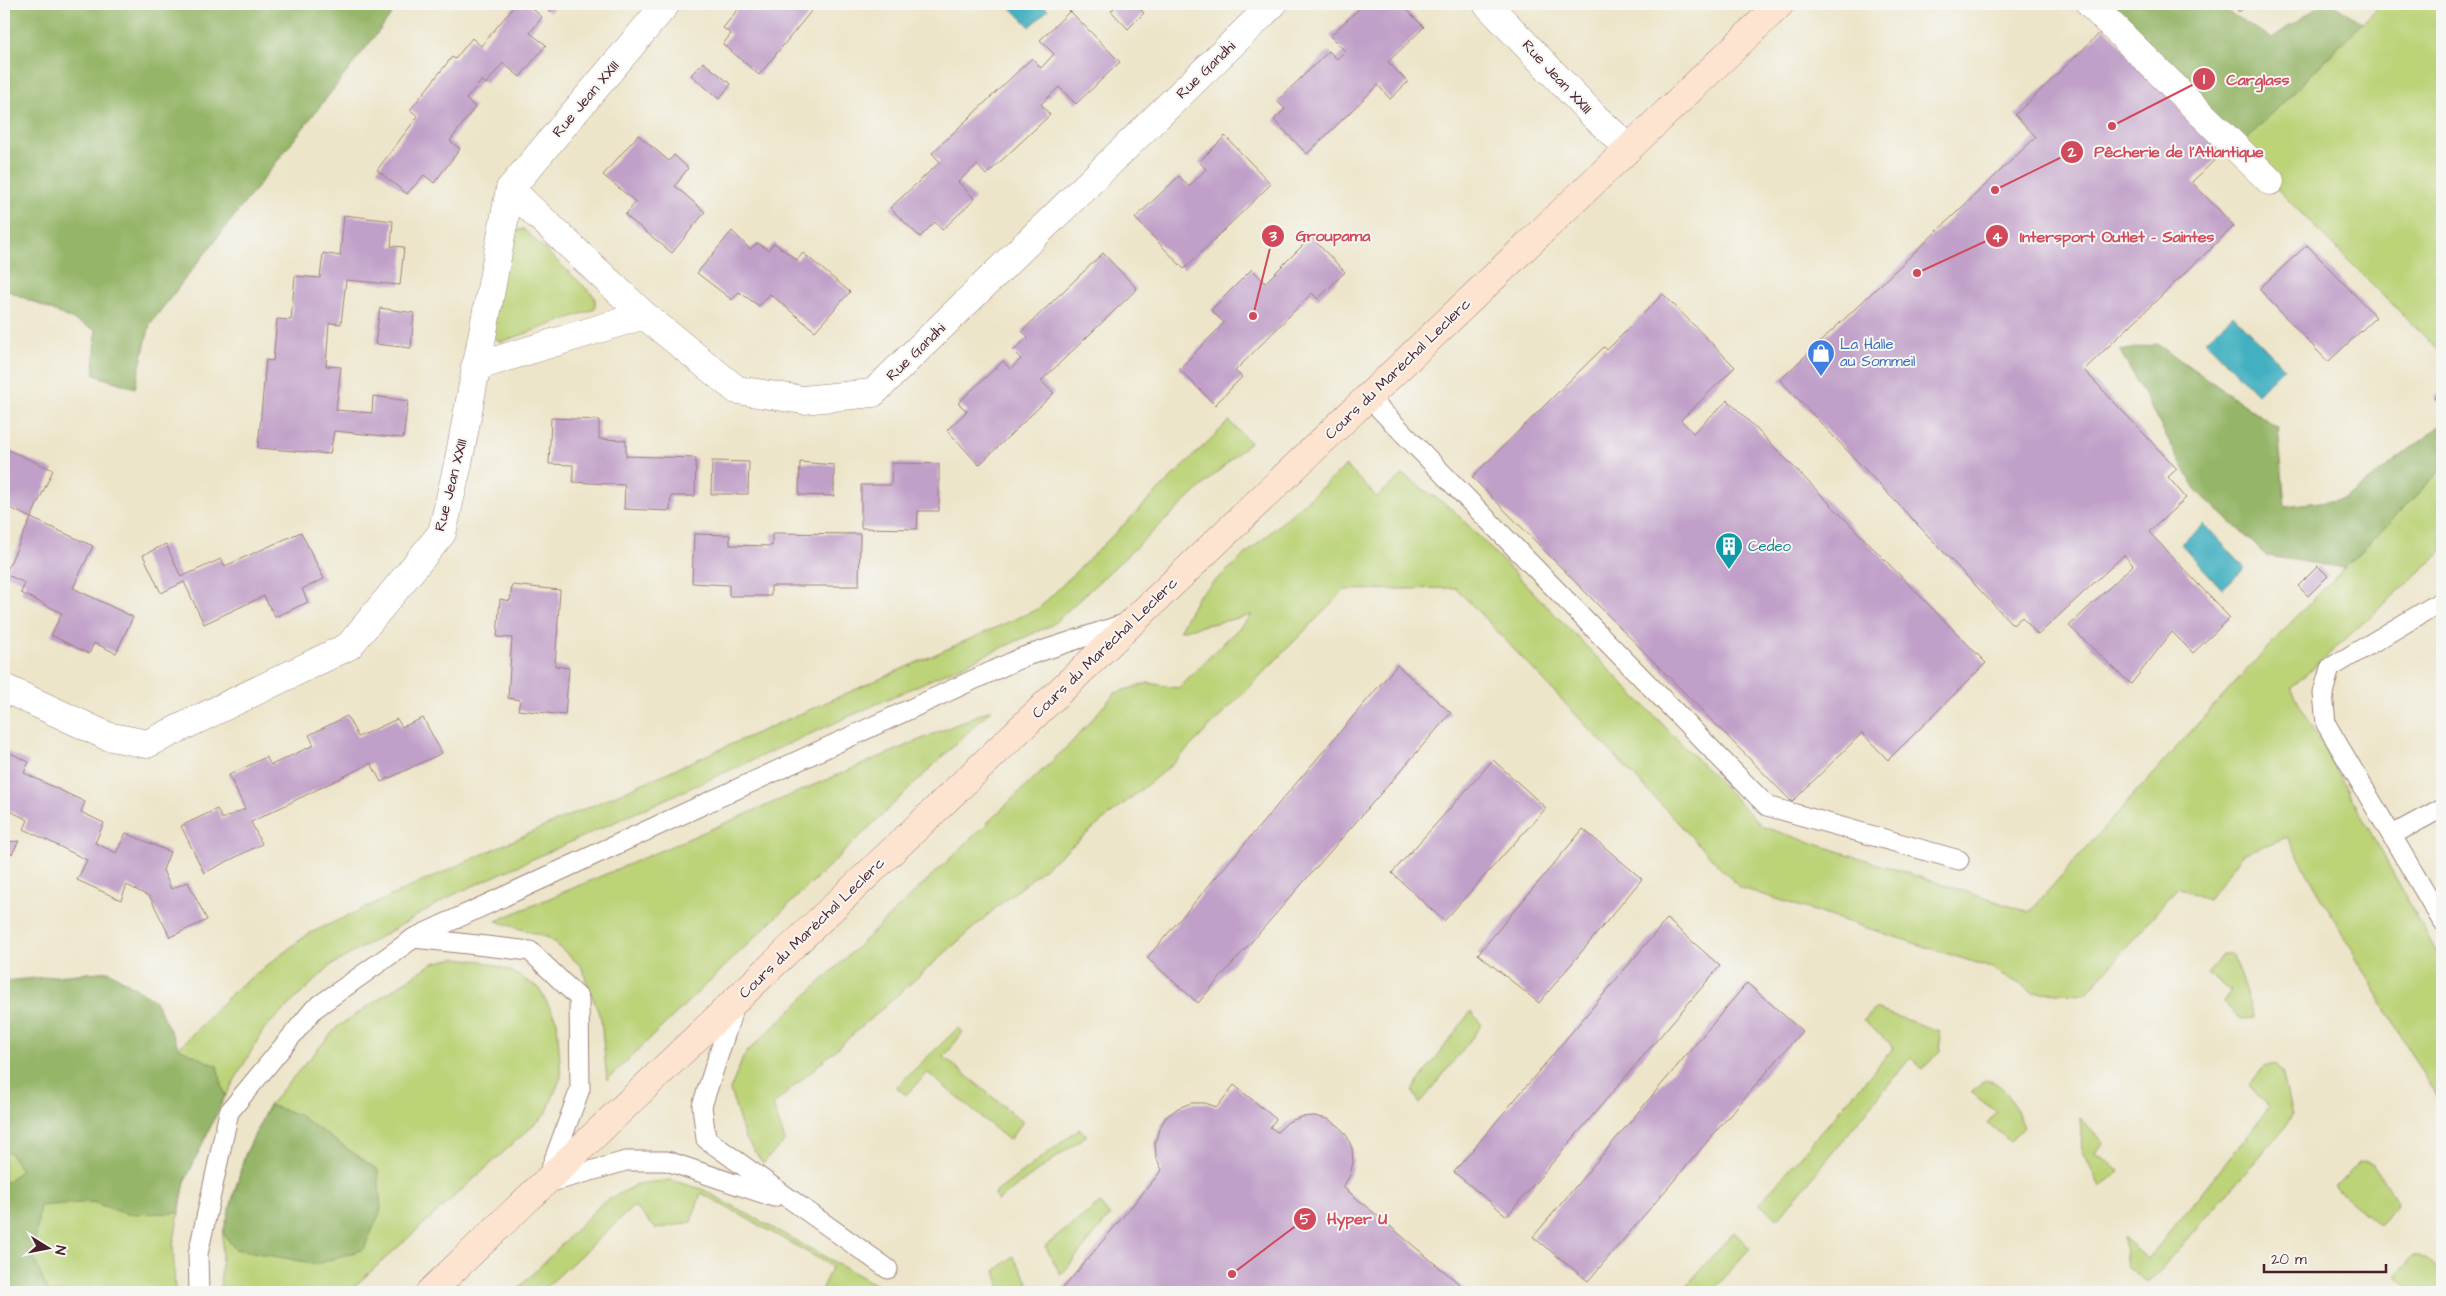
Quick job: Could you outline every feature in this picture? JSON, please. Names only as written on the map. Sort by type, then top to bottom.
[{"type":"main road","name":"Cours du Maréchal Leclerc","points":[[430,1292],[1780,4]]},
{"type":"street","name":"Rue Jean XXIII","points":[[4,688],[107,736],[147,744],[348,646],[442,533],[458,464],[510,189],[666,4]]},
{"type":"street","name":"Rue Gandhi","points":[[510,189],[644,315],[737,390],[803,400],[873,393],[1273,4]]},
{"type":"street","name":"Rue Jean XXIII","points":[[1487,4],[1595,117],[1629,148]]},
{"type":"street","points":[[2090,4],[2270,181]]},
{"type":"street","points":[[475,367],[644,315]]},
{"type":"lane","points":[[1368,397],[1767,806],[1959,860]]},
{"type":"lane","points":[[2442,601],[2330,668],[2323,693],[2326,724],[2442,921]]},
{"type":"lane","points":[[199,1292],[198,1254],[229,1112],[314,1009],[414,938],[1023,657],[1135,620]]},
{"type":"lane","points":[[2392,835],[2442,808]]},
{"type":"lane","points":[[414,938],[530,950],[578,998],[580,1088],[544,1184]]},
{"type":"lane","points":[[736,1001],[702,1106],[706,1139],[791,1202],[888,1269]]},
{"type":"lane","points":[[544,1184],[626,1161],[667,1161],[791,1202]]},
{"type":"green space","points":[[4,4],[400,4],[150,324],[135,388],[94,375],[96,330],[4,289]]},
{"type":"green space","points":[[2089,4],[2214,4],[2272,38],[2322,4],[2334,4],[2362,23],[2237,149]]},
{"type":"green space","points":[[2381,4],[2442,4],[2442,354],[2237,149]]},
{"type":"green space","points":[[523,229],[595,297],[595,309],[501,342],[490,335],[510,232]]},
{"type":"green space","points":[[2157,344],[2278,428],[2285,506],[2345,499],[2442,424],[2442,469],[2345,568],[2267,556],[2195,489],[2120,351]]},
{"type":"green space","points":[[1229,421],[1250,442],[1052,625],[453,895],[330,966],[264,1029],[213,1118],[185,1181],[173,1245],[175,1292],[4,1292],[4,1040],[179,1048],[236,989],[308,934],[505,844],[1038,609]]},
{"type":"green space","points":[[1346,466],[1377,497],[1403,475],[1452,509],[1763,827],[2029,912],[2227,691],[2301,612],[2442,469],[2442,552],[2291,688],[2442,962],[2442,1107],[2287,837],[2243,854],[2208,900],[2178,887],[2086,994],[2033,992],[1992,968],[1739,887],[1456,588],[1345,590],[1175,762],[998,906],[773,1105],[785,1141],[763,1163],[745,1138],[730,1090],[744,1055],[1071,743],[1115,693],[1148,683],[1178,688],[1252,615],[1179,631],[1198,596]]},
{"type":"green space","points":[[992,709],[607,1080],[601,1019],[581,966],[549,938],[496,921]]},
{"type":"green space","points":[[2222,955],[2233,955],[2254,1018],[2241,1019],[2223,1002],[2231,990],[2208,973]]},
{"type":"green space","points":[[455,958],[482,961],[509,970],[539,988],[557,1021],[561,1077],[546,1114],[348,1292],[220,1292],[223,1233],[245,1155],[269,1105],[337,1027],[433,963]]},
{"type":"green space","points":[[109,971],[155,1001],[179,1048],[217,1066],[225,1096],[185,1181],[179,1213],[126,1214],[92,1202],[40,1206],[33,1256],[48,1292],[4,1292],[4,1184],[21,1170],[10,1153],[4,1150],[4,981]]},
{"type":"green space","points":[[1875,1009],[1939,1031],[1941,1051],[1922,1069],[1911,1057],[1778,1219],[1759,1204],[1894,1047],[1863,1020]]},
{"type":"green space","points":[[1471,1011],[1482,1025],[1420,1104],[1412,1090]]},
{"type":"green space","points":[[958,1028],[963,1032],[944,1057],[1023,1122],[1009,1140],[928,1073],[906,1095],[896,1087]]},
{"type":"green space","points":[[2275,1064],[2282,1072],[2292,1115],[2285,1127],[2159,1272],[2147,1282],[2127,1267],[2123,1238],[2148,1259],[2269,1108],[2249,1085],[2264,1067]]},
{"type":"green space","points":[[1985,1080],[1993,1082],[2005,1091],[2023,1127],[2010,1142],[1988,1123],[1997,1112],[1971,1093]]},
{"type":"green space","points":[[269,1105],[297,1114],[378,1170],[381,1210],[364,1249],[317,1264],[235,1249],[223,1233],[245,1155]]},
{"type":"green space","points":[[2080,1117],[2103,1143],[2096,1153],[2120,1172],[2100,1187],[2082,1149]]},
{"type":"green space","points":[[1079,1129],[1087,1135],[997,1201],[995,1193]]},
{"type":"green space","points":[[2358,1163],[2374,1164],[2398,1204],[2379,1225],[2334,1187]]},
{"type":"green space","points":[[670,1180],[702,1189],[878,1286],[877,1292],[820,1292],[832,1266],[701,1193],[691,1222],[656,1229],[634,1206],[541,1292],[515,1292],[601,1204],[637,1184]]},
{"type":"green space","points":[[1100,1203],[1110,1216],[1061,1275],[1045,1246]]},
{"type":"green space","points":[[1734,1232],[1750,1248],[1712,1292],[1681,1292]]},
{"type":"green space","points":[[1013,1256],[1034,1292],[1001,1292],[995,1271]]},
{"type":"green space","points":[[2418,1256],[2429,1262],[2437,1270],[2441,1279],[2442,1292],[2415,1292],[2396,1276],[2412,1257]]},
{"type":"water","points":[[1007,4],[1042,4],[1048,10],[1030,27]]},
{"type":"water","points":[[2233,315],[2284,368],[2257,394],[2206,341]]},
{"type":"water","points":[[2204,524],[2245,568],[2222,589],[2181,544]]},
{"type":"building","points":[[516,4],[527,4],[542,17],[530,33],[546,45],[520,77],[503,63],[486,84],[482,80],[466,99],[475,107],[450,141],[460,149],[434,183],[424,175],[407,194],[377,170],[418,116],[410,110],[452,57],[455,59],[472,38],[481,46]]},
{"type":"building","points":[[539,4],[557,4],[550,12]]},
{"type":"building","points":[[560,4],[571,4],[566,9]]},
{"type":"building","points":[[742,4],[817,4],[759,75],[723,44],[731,34],[723,28]]},
{"type":"building","points":[[1119,4],[1135,4],[1144,13],[1128,29],[1111,11]]},
{"type":"building","points":[[1364,4],[1401,4],[1424,27],[1388,62],[1408,82],[1390,99],[1378,85],[1307,154],[1274,120],[1285,109],[1277,101],[1329,51],[1337,59],[1345,51],[1330,36]]},
{"type":"building","points":[[2231,4],[2248,4],[2239,12]]},
{"type":"building","points":[[1070,11],[1120,62],[1076,104],[1059,87],[1041,104],[1050,115],[986,175],[977,165],[958,182],[975,199],[942,230],[935,222],[920,237],[890,208],[940,162],[932,153],[1032,58],[1041,68],[1054,54],[1040,40]]},
{"type":"building","points":[[2105,28],[2223,152],[2192,182],[2234,226],[2084,370],[2177,469],[2168,477],[2186,498],[2149,532],[2230,618],[2193,653],[2172,632],[2131,684],[2069,626],[2133,565],[2124,555],[2038,635],[2022,617],[2013,625],[1780,380],[2036,137],[2015,115]]},
{"type":"building","points":[[703,62],[731,84],[719,99],[691,75]]},
{"type":"building","points":[[638,135],[669,161],[674,155],[688,168],[675,186],[705,212],[672,253],[625,215],[636,202],[603,175]]},
{"type":"building","points":[[1225,136],[1271,184],[1184,269],[1135,218],[1179,176],[1189,187],[1206,169],[1199,162]]},
{"type":"building","points":[[344,215],[393,221],[391,246],[404,247],[400,285],[346,280],[341,324],[329,323],[326,366],[341,367],[336,410],[372,413],[373,396],[408,401],[403,438],[334,431],[330,454],[258,448],[266,360],[273,361],[277,319],[291,320],[295,276],[320,278],[323,253],[340,256]]},
{"type":"building","points":[[732,231],[750,249],[758,243],[768,250],[774,243],[797,260],[803,253],[850,292],[815,331],[770,294],[759,306],[739,292],[732,300],[697,273]]},
{"type":"building","points":[[1311,237],[1345,272],[1318,299],[1312,293],[1235,371],[1242,377],[1215,405],[1179,369],[1224,323],[1211,310],[1252,269],[1265,283]]},
{"type":"building","points":[[2307,245],[2376,317],[2328,362],[2259,289]]},
{"type":"building","points":[[1103,253],[1137,289],[1041,381],[1054,393],[979,465],[947,430],[967,411],[958,403],[1003,361],[1010,369],[1021,359],[1013,351],[1028,337],[1022,331]]},
{"type":"building","name":"Cedeo","points":[[1663,294],[1735,367],[1681,420],[1693,433],[1728,400],[1986,663],[1888,760],[1862,733],[1792,802],[1472,477],[1604,347],[1607,350]]},
{"type":"building","points":[[380,308],[414,313],[411,348],[375,344]]},
{"type":"building","points":[[2442,390],[2442,406],[2434,398]]},
{"type":"building","points":[[551,418],[599,420],[599,439],[626,440],[626,456],[696,458],[695,496],[671,496],[670,511],[624,509],[625,485],[573,482],[573,465],[549,464]]},
{"type":"building","points":[[4,448],[53,470],[31,518],[4,505]]},
{"type":"building","points":[[712,461],[749,462],[748,494],[711,494]]},
{"type":"building","points":[[800,462],[834,465],[834,496],[799,495]]},
{"type":"building","points":[[892,463],[939,464],[939,511],[918,511],[917,529],[861,528],[861,485],[891,485]]},
{"type":"building","points":[[31,518],[93,546],[73,588],[133,617],[116,653],[94,643],[89,654],[51,635],[62,613],[21,593],[25,583],[5,574]]},
{"type":"building","points":[[301,532],[324,579],[302,589],[308,602],[275,617],[264,596],[204,624],[184,582],[161,593],[143,555],[166,544],[181,577],[221,559],[225,566]]},
{"type":"building","points":[[772,533],[860,534],[859,586],[771,586],[771,596],[729,596],[729,585],[692,583],[694,534],[730,535],[730,545],[772,546]]},
{"type":"building","points":[[2318,566],[2328,576],[2308,596],[2298,586]]},
{"type":"building","points":[[512,585],[560,590],[555,666],[569,668],[565,715],[518,710],[520,700],[508,698],[512,638],[497,637],[500,599],[510,601]]},
{"type":"building","points":[[1397,665],[1451,713],[1198,1003],[1147,958]]},
{"type":"building","points":[[347,716],[358,737],[397,719],[402,727],[423,718],[442,753],[381,782],[371,763],[251,822],[262,844],[204,873],[181,826],[217,809],[222,819],[245,809],[229,775],[266,757],[271,765],[314,745],[309,735]]},
{"type":"building","points":[[4,750],[29,762],[24,773],[85,802],[81,812],[104,823],[95,843],[116,853],[126,833],[170,852],[163,870],[171,889],[188,882],[207,920],[170,937],[150,897],[127,885],[121,900],[77,880],[87,860],[24,829],[28,820],[4,808]]},
{"type":"building","points":[[1493,760],[1546,808],[1444,921],[1392,873]]},
{"type":"building","points":[[1583,829],[1642,879],[1539,1003],[1478,954]]},
{"type":"building","points":[[19,841],[12,854],[4,850],[4,842]]},
{"type":"building","points":[[1667,919],[1720,966],[1507,1216],[1454,1172]]},
{"type":"building","points":[[1747,983],[1802,1031],[1588,1281],[1533,1237]]},
{"type":"building","points":[[1234,1085],[1276,1119],[1270,1127],[1277,1132],[1288,1122],[1301,1117],[1314,1116],[1328,1119],[1339,1126],[1347,1136],[1352,1148],[1353,1162],[1350,1175],[1343,1187],[1469,1292],[1060,1292],[1162,1170],[1156,1157],[1155,1143],[1159,1129],[1166,1117],[1178,1108],[1191,1103],[1205,1103],[1217,1107]]},
{"type":"place","name":"Carglass","points":[[2112,126]]},
{"type":"place","name":"Pêcherie de l'Atlantique","points":[[1995,190]]},
{"type":"place","name":"Intersport Outlet - Saintes","points":[[1917,273]]},
{"type":"place","name":"Groupama","points":[[1253,316]]},
{"type":"place","name":"La Halle au Sommeil","points":[[1821,377]]},
{"type":"place","name":"Cedeo","points":[[1729,570]]},
{"type":"place","name":"Hyper U","points":[[1232,1274]]}]
